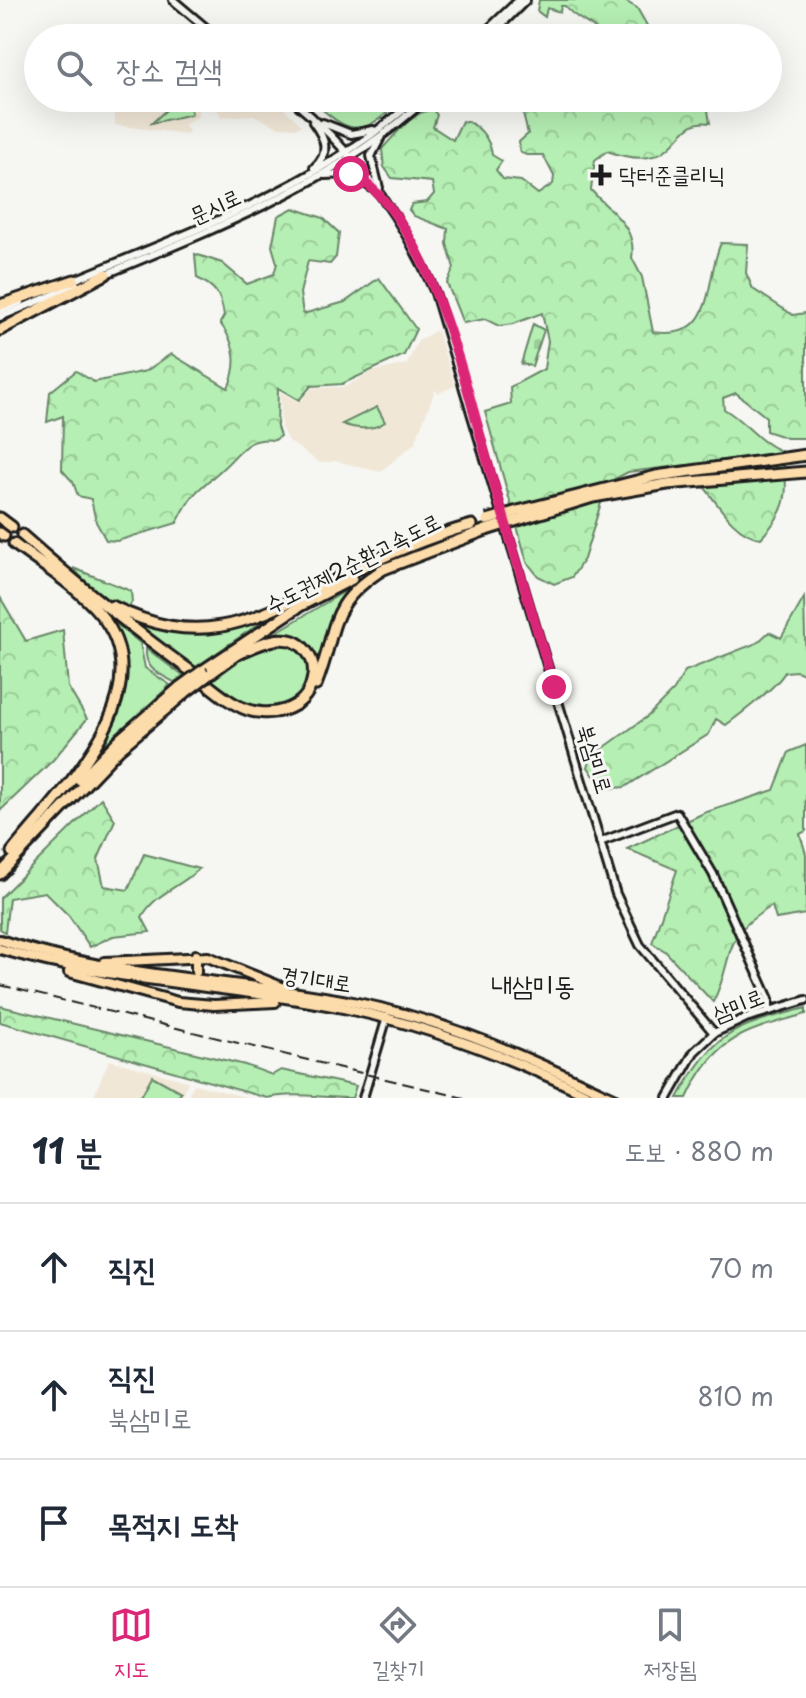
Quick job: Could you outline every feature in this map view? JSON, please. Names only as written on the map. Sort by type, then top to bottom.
[{"type":"highway","points":[[0,330],[106,274]]},
{"type":"highway","points":[[0,311],[74,280]]},
{"type":"highway","name":"수도권제2순환고속도로","points":[[206,672],[314,604],[385,568],[487,525],[656,476],[806,455]]},
{"type":"highway","name":"수도권제2순환고속도로","points":[[519,515],[641,488],[806,472]]},
{"type":"highway","points":[[0,518],[12,527]]},
{"type":"highway","points":[[87,595],[159,624],[205,628],[238,625],[431,538],[472,525]]},
{"type":"highway","name":"수도권제2순환고속도로","points":[[0,865],[121,738],[206,672],[300,606],[368,570],[472,525],[487,525]]},
{"type":"highway","points":[[22,535],[87,595],[223,702],[243,713],[273,717],[300,707],[312,692],[342,605],[354,590],[385,568]]},
{"type":"highway","points":[[14,544],[227,700],[245,709],[282,711],[300,701],[312,685],[313,662],[304,648],[292,641],[276,639],[235,655]]},
{"type":"highway","points":[[12,852],[84,765],[115,705],[119,675],[117,646],[103,616],[87,595]]},
{"type":"highway","name":"수도권제2순환고속도로","points":[[0,874],[119,749],[183,690]]},
{"type":"main road","name":"경기대로","points":[[0,940],[93,964],[441,1023],[508,1048],[614,1098]]},
{"type":"main road","name":"경기대로","points":[[0,949],[110,975],[299,998]]},
{"type":"main road","points":[[196,955],[196,972]]},
{"type":"main road","points":[[93,964],[196,955],[299,998]]},
{"type":"main road","points":[[47,962],[56,968],[143,995],[192,1004],[299,998]]},
{"type":"main road","points":[[192,1004],[193,994]]},
{"type":"main road","name":"경기대로","points":[[388,1014],[434,1030],[594,1098]]},
{"type":"street","points":[[173,0],[201,24]]},
{"type":"street","points":[[494,24],[519,0]]},
{"type":"street","points":[[502,24],[526,0]]},
{"type":"street","points":[[297,181],[318,165],[325,151],[321,133],[304,112]]},
{"type":"street","name":"북삼미로","points":[[305,112],[349,154],[386,202],[416,250],[443,313],[600,842],[633,934],[714,1033]]},
{"type":"street","points":[[308,112],[326,125],[346,133],[384,130]]},
{"type":"street","name":"문시로","points":[[384,130],[403,112]]},
{"type":"street","name":"문시로","points":[[0,311],[106,274],[308,181],[408,112]]},
{"type":"street","points":[[384,130],[371,156],[375,178],[386,202]]},
{"type":"street","name":"문시로","points":[[74,280],[160,245],[349,154]]},
{"type":"street","points":[[308,181],[329,174],[351,174],[370,186],[386,202]]},
{"type":"street","points":[[600,842],[677,813],[713,874],[769,999],[769,1011]]},
{"type":"street","name":"삼미로","points":[[668,1098],[694,1052],[714,1033],[806,1000]]},
{"type":"street","points":[[363,1098],[388,1014]]},
{"type":"shaded area","points":[[114,112],[198,112],[199,116],[185,124],[189,132],[186,134],[116,125]]},
{"type":"shaded area","points":[[219,112],[288,112],[301,125],[298,128],[278,127],[254,115],[221,117]]},
{"type":"shaded area","points":[[437,330],[455,386],[439,393],[435,390],[415,443],[380,472],[336,461],[320,463],[288,441],[281,427],[280,392],[299,402],[312,388],[345,387],[371,372],[407,364],[418,341]]},
{"type":"shaded area","points":[[109,1060],[188,1082],[180,1098],[93,1098]]},
{"type":"shaded area","points":[[194,1084],[249,1098],[186,1098]]},
{"type":"green space","points":[[539,0],[623,0],[637,8],[646,24],[589,24],[565,6],[561,6],[560,12],[547,8],[545,17],[537,11]]},
{"type":"green space","points":[[164,112],[192,114],[152,123]]},
{"type":"green space","points":[[326,112],[388,112],[370,125],[360,128],[341,123]]},
{"type":"green space","points":[[424,112],[435,112],[437,115],[433,127],[453,140],[462,121],[473,124],[486,137],[492,155],[502,161],[496,170],[503,179],[521,181],[538,194],[553,184],[554,176],[543,155],[526,155],[520,151],[519,142],[528,134],[522,112],[708,112],[710,123],[697,123],[688,128],[662,152],[650,157],[632,157],[607,151],[595,160],[591,190],[620,220],[630,237],[632,258],[642,277],[653,332],[674,333],[689,327],[699,318],[721,243],[748,244],[746,273],[753,289],[793,315],[806,313],[806,438],[787,438],[766,431],[766,417],[736,393],[723,398],[724,409],[781,451],[785,498],[771,527],[761,538],[750,535],[729,519],[686,465],[628,472],[607,483],[584,559],[572,577],[554,584],[538,576],[527,562],[485,412],[511,404],[510,387],[544,369],[548,341],[542,313],[499,326],[485,319],[463,323],[447,283],[454,268],[447,244],[448,229],[414,216],[409,210],[412,204],[427,202],[434,194],[432,182],[392,178],[384,167],[382,149],[412,118]]},
{"type":"green space","points":[[293,208],[323,218],[339,233],[336,257],[330,264],[308,261],[300,293],[303,314],[345,302],[379,278],[416,329],[404,355],[342,384],[311,386],[299,400],[278,388],[277,427],[280,436],[275,440],[258,440],[245,447],[196,492],[177,523],[117,541],[106,540],[96,522],[91,499],[78,496],[73,482],[62,470],[63,416],[47,422],[50,392],[76,371],[94,382],[146,371],[171,354],[228,388],[234,371],[234,354],[230,339],[220,323],[224,316],[219,297],[213,288],[197,278],[195,254],[222,263],[247,284],[274,274],[277,263],[272,246],[278,216]]},
{"type":"green space","points":[[533,324],[544,330],[532,366],[521,364]]},
{"type":"green space","points":[[377,407],[385,422],[380,425],[364,428],[342,424]]},
{"type":"green space","points":[[73,568],[131,591],[132,602],[127,609],[104,597]]},
{"type":"green space","points":[[352,587],[332,616],[315,679],[301,643],[265,639]]},
{"type":"green space","points":[[0,597],[26,641],[63,630],[68,687],[87,719],[53,760],[0,811]]},
{"type":"green space","points":[[804,598],[806,675],[797,671],[785,672],[767,693],[726,725],[716,719],[709,734],[625,787],[603,789],[588,767],[591,757],[648,716],[674,690],[685,671],[757,643],[769,632],[781,638]]},
{"type":"green space","points":[[121,614],[161,626],[196,631],[232,628],[272,615],[193,669]]},
{"type":"green space","points":[[105,615],[140,643],[145,668],[170,685],[92,759],[101,744],[122,665]]},
{"type":"green space","points":[[271,643],[296,646],[307,655],[311,666],[310,677],[304,689],[294,698],[282,705],[266,708],[250,706],[233,699],[209,680],[245,655]]},
{"type":"green space","points":[[146,648],[183,676],[174,682],[158,673],[147,661]]},
{"type":"green space","points":[[806,745],[806,831],[800,834],[806,854],[806,914],[776,919],[772,906],[743,928],[731,949],[713,1002],[665,951],[652,943],[677,870],[627,849],[704,813],[774,790],[789,752]]},
{"type":"green space","points":[[101,798],[115,820],[98,859],[104,886],[128,890],[144,854],[199,869],[147,909],[142,917],[150,932],[113,936],[90,947],[69,916],[45,892],[9,898],[5,932],[0,929],[0,898]]},
{"type":"green space","points":[[0,1006],[245,1065],[272,1075],[281,1070],[356,1086],[352,1098],[299,1095],[267,1098],[0,1022]]},
{"type":"green space","points":[[806,1008],[806,1014],[734,1039],[709,1061],[687,1098],[678,1098],[703,1058],[729,1035],[761,1021]]},
{"type":"green space","points":[[152,1076],[181,1092],[178,1098],[140,1098]]},
{"type":"railway","points":[[0,985],[464,1098]]},
{"type":"place","name":"닥터준클리닉","points":[[601,175]]},
{"type":"district","name":"내삼미동","points":[[533,986]]},
{"type":"route","points":[[351,174],[370,186],[395,214],[416,250],[435,293],[554,687]]}]
